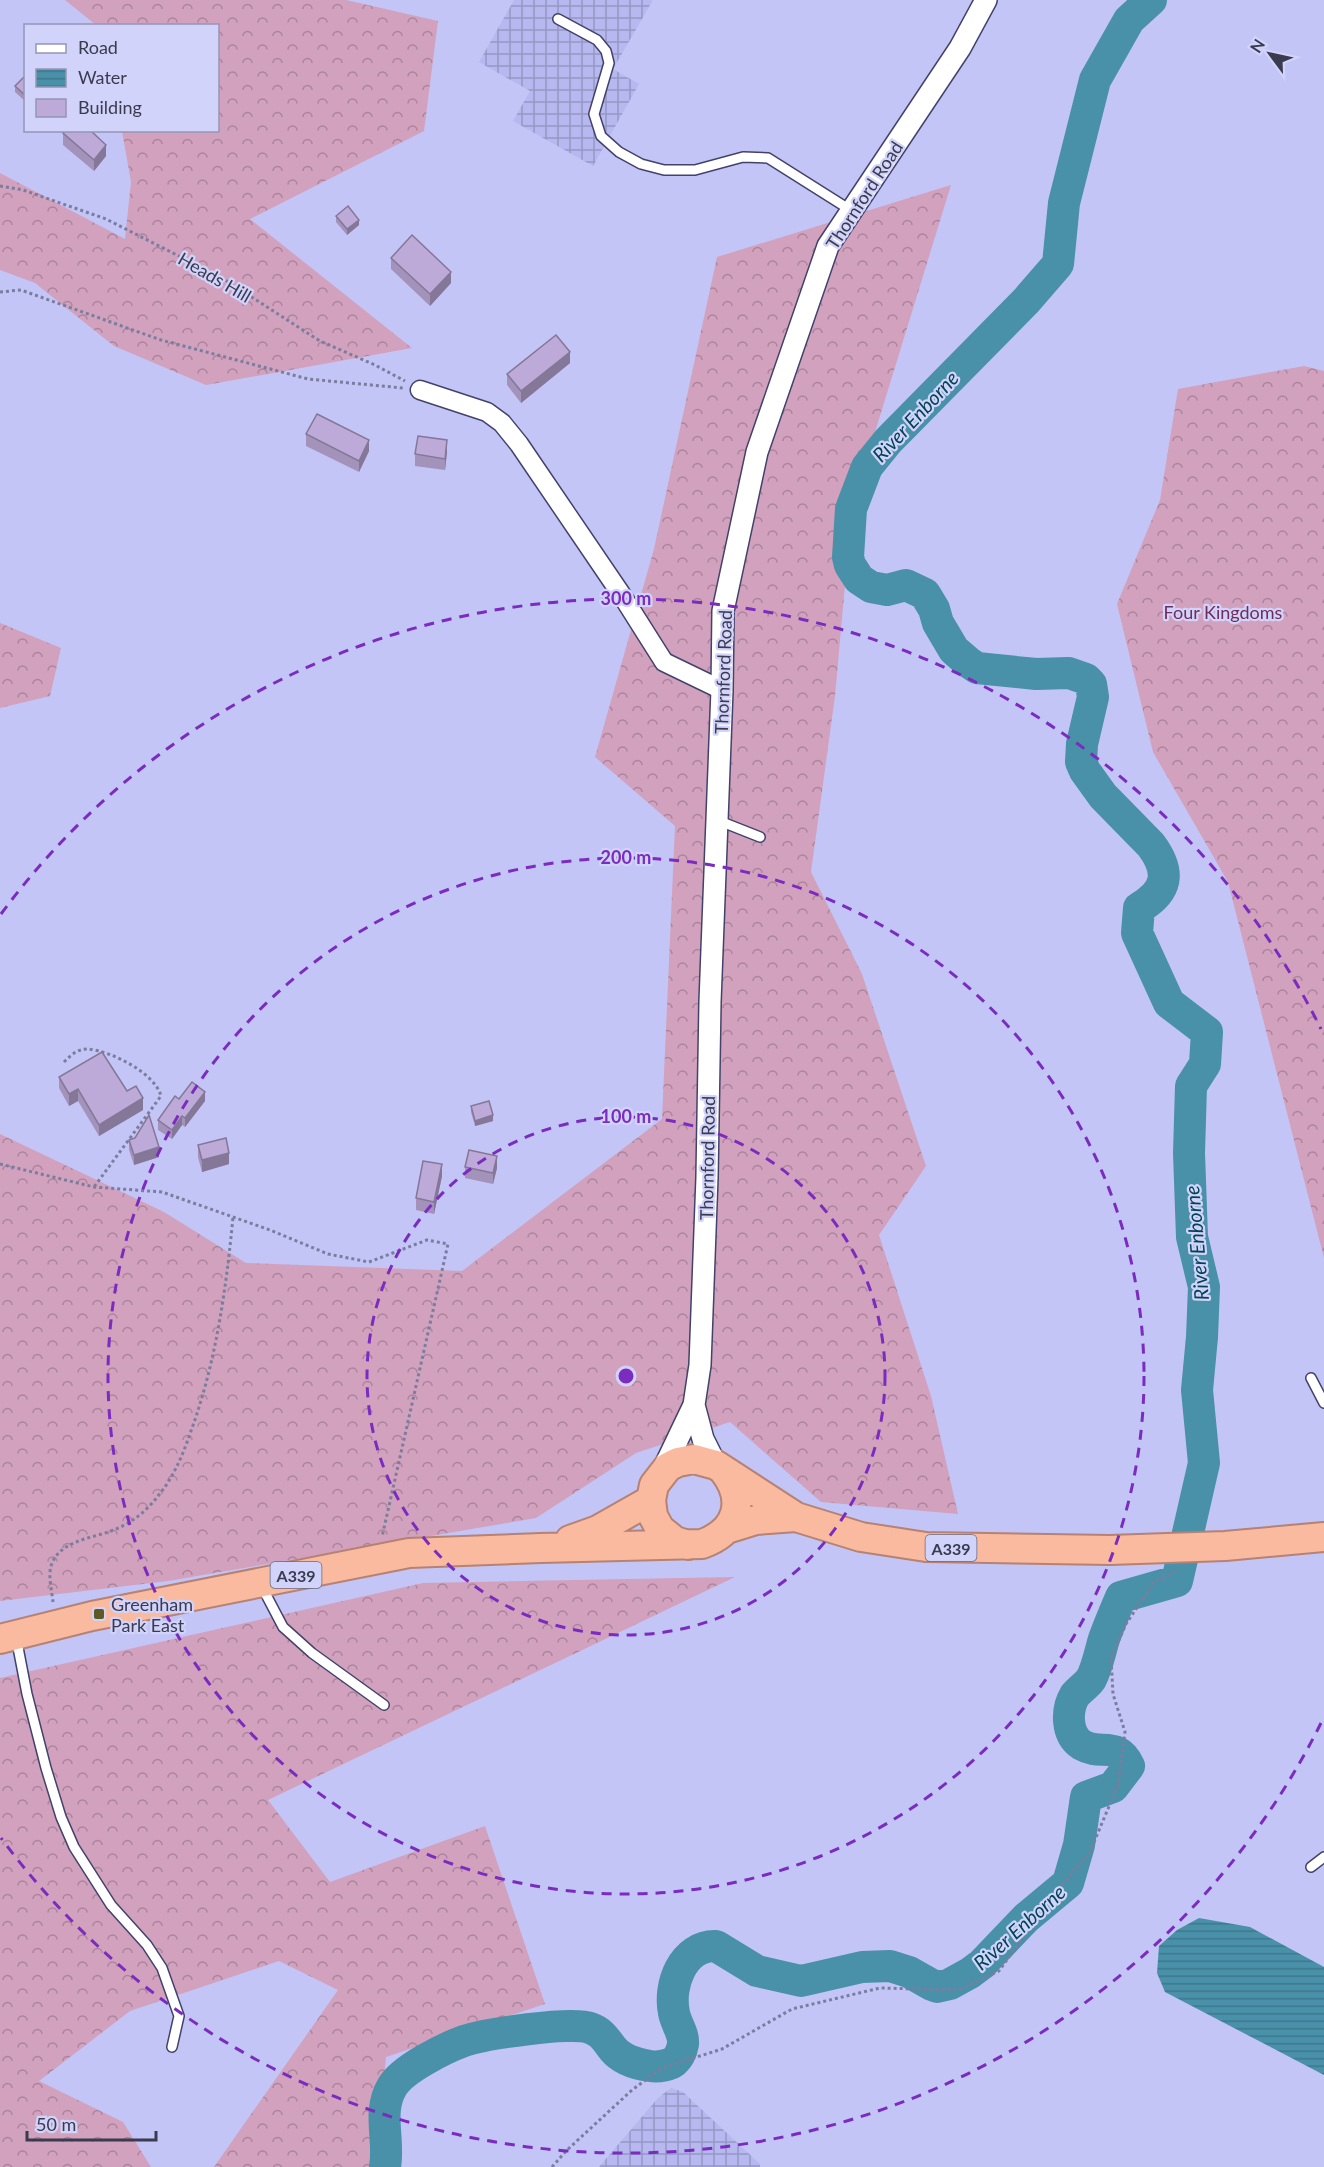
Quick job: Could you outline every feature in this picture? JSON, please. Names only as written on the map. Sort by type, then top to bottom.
[{"type":"highway","points":[[702,1460],[720,1468],[731,1480],[736,1495],[734,1516],[727,1529],[716,1539],[702,1544],[688,1545],[675,1541],[660,1529],[653,1516],[654,1489],[668,1467],[678,1462],[702,1460]]},
{"type":"highway","name":"A339","points":[[720,1468],[796,1516],[861,1537],[926,1547],[1110,1550],[1225,1546],[1324,1537]]},
{"type":"highway","name":"A339","points":[[541,1548],[598,1530],[654,1489]]},
{"type":"highway","name":"A339","points":[[727,1529],[756,1520],[796,1516]]},
{"type":"highway","name":"A339","points":[[8,1637],[54,1625],[259,1582],[409,1553],[688,1545]]},
{"type":"street","name":"Thornford Road","points":[[654,1489],[694,1405],[700,1365],[723,611],[758,452],[828,246],[960,48],[986,0]]},
{"type":"street","points":[[420,390],[487,412],[502,423],[519,444],[621,594],[664,662],[722,690]]},
{"type":"street","name":"Thornford Road","points":[[694,1405],[703,1439],[720,1468]]},
{"type":"lane","points":[[558,19],[597,40],[606,51],[609,63],[594,114],[601,136],[619,152],[641,165],[664,170],[695,170],[743,157],[768,158],[852,211]]},
{"type":"lane","points":[[717,820],[760,837]]},
{"type":"lane","points":[[1311,1378],[1324,1403]]},
{"type":"lane","points":[[259,1582],[283,1627],[312,1653],[384,1705]]},
{"type":"lane","points":[[8,1637],[61,1817],[74,1847],[111,1905],[147,1945],[162,1968],[179,2016],[172,2047]]},
{"type":"lane","points":[[1311,1867],[1324,1857]]},
{"type":"path","name":"Heads Hill","points":[[0,186],[23,190],[106,219],[222,278],[320,342],[375,365],[420,390]]},
{"type":"path","points":[[0,291],[21,290],[161,340],[308,379],[420,390]]},
{"type":"path","points":[[64,1062],[75,1051],[88,1049],[109,1055],[132,1065],[148,1077],[159,1089],[161,1096],[94,1187]]},
{"type":"path","points":[[0,1164],[94,1187],[162,1192],[328,1254],[369,1262],[427,1240],[448,1244],[377,1559]]},
{"type":"path","points":[[54,1625],[50,1568],[58,1552],[78,1541],[112,1530],[140,1516],[174,1474],[185,1449],[201,1404],[216,1342],[226,1289],[233,1217]]},
{"type":"path","points":[[552,2167],[566,2151],[632,2090],[662,2068],[722,2049],[792,2009],[880,1988],[958,1990],[999,1971],[1053,1895],[1089,1854],[1118,1785],[1125,1732],[1113,1694],[1112,1658],[1126,1624],[1154,1582],[1185,1567]]},
{"type":"shaded area","points":[[514,0],[653,0],[613,69],[639,84],[593,166],[513,121],[530,91],[479,62]]},
{"type":"shaded area","points":[[671,2088],[683,2092],[760,2164],[760,2167],[599,2167],[658,2098]]},
{"type":"green space","points":[[65,0],[346,0],[438,21],[424,131],[250,219],[412,348],[206,385],[114,346],[35,283],[0,270],[0,173],[125,239],[131,182],[122,132],[219,132],[219,24],[95,24]]},
{"type":"green space","points":[[951,185],[852,507],[835,696],[811,872],[862,974],[926,1166],[879,1235],[931,1396],[958,1514],[821,1502],[730,1422],[636,1453],[536,1518],[168,1581],[0,1601],[0,1134],[164,1212],[246,1263],[462,1271],[662,1119],[675,826],[595,757],[654,549],[717,257]]},
{"type":"green space","name":"Four Kingdoms","points":[[1304,366],[1324,371],[1324,1258],[1228,882],[1153,752],[1117,604],[1160,500],[1178,389]]},
{"type":"green space","points":[[0,623],[61,648],[50,696],[0,708]]},
{"type":"green space","points":[[735,1577],[268,1800],[330,1882],[485,1826],[545,2004],[386,2057],[376,2167],[214,2167],[338,1990],[279,1961],[130,2011],[39,2081],[123,2122],[151,2167],[0,2167],[0,1678],[423,1583]]},
{"type":"water","points":[[1199,1918],[1250,1927],[1324,1967],[1324,2075],[1165,1992],[1157,1973],[1159,1946],[1177,1930]]},
{"type":"building","points":[[24,77],[24,94],[15,86]]},
{"type":"building","points":[[92,132],[106,145],[94,160],[63,133]]},
{"type":"building","points":[[348,206],[359,220],[347,229],[336,216]]},
{"type":"building","points":[[412,235],[451,272],[430,294],[391,258]]},
{"type":"building","points":[[556,335],[570,352],[521,391],[507,374]]},
{"type":"building","points":[[317,414],[369,440],[359,461],[306,434]]},
{"type":"building","points":[[418,436],[447,440],[445,459],[415,454]]},
{"type":"building","points":[[102,1052],[127,1091],[136,1086],[143,1098],[99,1125],[78,1089],[69,1094],[59,1077]]},
{"type":"building","points":[[192,1082],[205,1092],[185,1118],[182,1116],[172,1130],[158,1120],[175,1096],[179,1099]]},
{"type":"building","points":[[489,1101],[493,1115],[475,1121],[471,1106]]},
{"type":"building","points":[[149,1115],[159,1147],[134,1155],[129,1140],[135,1138]]},
{"type":"building","points":[[226,1138],[229,1153],[202,1160],[198,1145]]},
{"type":"building","points":[[469,1150],[497,1156],[493,1173],[465,1167]]},
{"type":"building","points":[[423,1161],[442,1164],[434,1202],[416,1198]]},
{"type":"waterway","name":"River Enborne","points":[[385,2167],[385,2106],[392,2087],[414,2066],[464,2041],[528,2029],[580,2026],[598,2032],[617,2053],[630,2061],[653,2066],[672,2063],[679,2055],[683,2044],[674,2013],[673,1991],[676,1979],[687,1959],[704,1947],[716,1946],[757,1971],[801,1981],[862,1967],[890,1966],[909,1972],[937,1987],[950,1984],[982,1964],[1026,1918],[1068,1883],[1079,1845],[1086,1797],[1113,1787],[1129,1766],[1119,1753],[1089,1748],[1077,1741],[1070,1729],[1069,1715],[1075,1695],[1093,1675],[1104,1639],[1121,1597],[1177,1581],[1204,1463],[1197,1390],[1204,1287],[1192,1237],[1189,1153],[1191,1086],[1205,1064],[1207,1032],[1169,1003],[1137,933],[1139,908],[1149,902],[1161,888],[1164,872],[1151,845],[1103,796],[1081,762],[1082,744],[1093,697],[1091,684],[1086,679],[1069,673],[1036,674],[977,668],[954,650],[925,594],[906,585],[887,590],[871,587],[859,579],[848,557],[851,509],[867,467],[888,441],[1026,301],[1058,264],[1064,203],[1095,80],[1129,20],[1151,0]]},
{"type":"place","name":"Greenham Park East","points":[[99,1614]]}]
